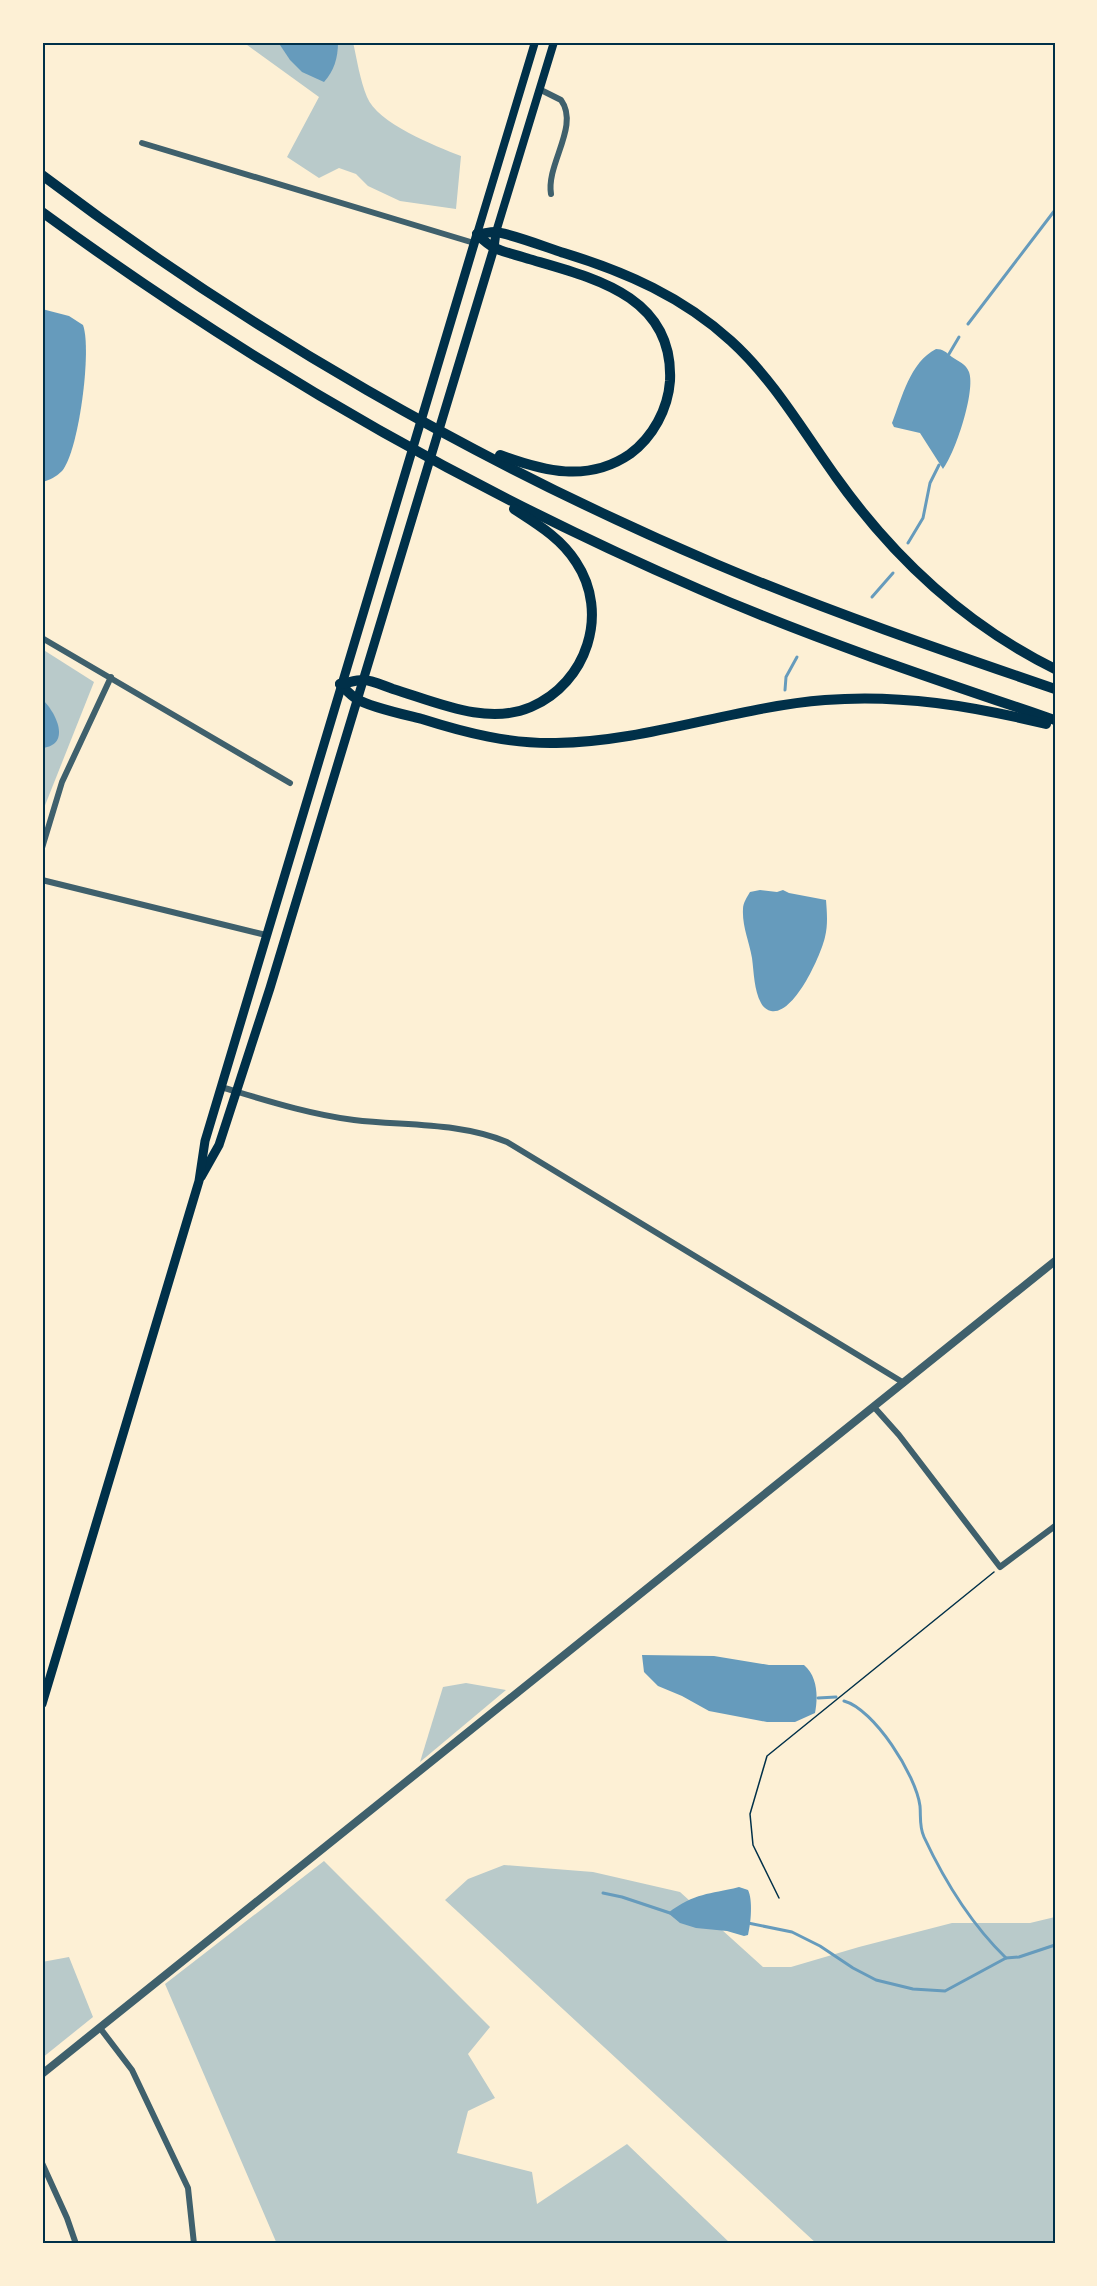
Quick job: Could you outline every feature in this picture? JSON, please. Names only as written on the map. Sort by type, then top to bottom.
[{"type":"highway","points":[[42,175],[153,255],[260,325],[454,438],[606,514],[714,563],[893,633],[1055,689]]},
{"type":"highway","points":[[42,212],[136,279],[244,350],[355,417],[469,479],[613,551],[752,611],[883,662],[1055,720]]},
{"type":"highway","points":[[475,239],[496,232],[625,273],[664,292],[717,328],[762,374],[857,505],[898,554],[970,617],[1055,669]]},
{"type":"highway","points":[[454,438],[541,469],[573,472],[594,470],[614,464],[639,447],[658,423],[669,393],[669,362],[663,340],[652,320],[638,303],[600,281],[494,248],[475,239]]},
{"type":"highway","points":[[340,684],[363,680],[456,708],[483,713],[506,713],[529,708],[549,697],[567,681],[582,661],[590,638],[592,603],[586,581],[576,562],[563,545],[545,530],[469,479]]},
{"type":"highway","points":[[340,684],[357,700],[472,734],[536,743],[599,740],[779,706],[855,698],[909,699],[951,703],[1055,726]]},
{"type":"main road","points":[[42,1704],[199,1181],[205,1141],[340,684],[535,42]]},
{"type":"main road","points":[[199,1181],[219,1145],[270,988],[554,42]]},
{"type":"street","points":[[539,89],[556,96],[567,111],[567,123],[551,176],[551,194]]},
{"type":"street","points":[[142,143],[475,239]]},
{"type":"street","points":[[42,638],[290,783]]},
{"type":"street","points":[[42,848],[62,782],[111,677]]},
{"type":"street","points":[[42,880],[266,935]]},
{"type":"street","points":[[221,1087],[288,1107],[330,1116],[465,1129],[507,1142],[904,1383]]},
{"type":"street","points":[[42,2074],[1055,1261]]},
{"type":"street","points":[[874,1407],[899,1435],[1000,1567],[1055,1526]]},
{"type":"street","points":[[100,2028],[132,2070],[188,2188],[194,2244]]},
{"type":"street","points":[[42,2163],[76,2244]]},
{"type":"path","points":[[779,1898],[753,1845],[750,1814],[767,1756],[1000,1567]]},
{"type":"shaded area","points":[[243,42],[353,42],[362,84],[373,107],[382,116],[408,132],[461,156],[456,209],[400,201],[368,186],[356,174],[339,168],[319,178],[287,157],[319,97]]},
{"type":"shaded area","points":[[42,649],[94,682],[42,813]]},
{"type":"shaded area","points":[[466,1683],[506,1690],[420,1762],[443,1687]]},
{"type":"shaded area","points":[[324,1861],[490,2027],[468,2054],[495,2098],[468,2111],[457,2153],[532,2172],[537,2204],[627,2144],[731,2244],[277,2244],[165,1984]]},
{"type":"shaded area","points":[[504,1865],[593,1872],[680,1892],[763,1967],[791,1967],[952,1923],[1030,1923],[1055,1917],[1055,2244],[817,2244],[445,1900],[468,1879]]},
{"type":"shaded area","points":[[69,1957],[93,2017],[42,2058],[42,1962]]},
{"type":"water","points":[[278,42],[338,42],[333,69],[324,82],[302,72],[290,60]]},
{"type":"water","points":[[42,309],[69,316],[83,325],[86,355],[82,400],[74,443],[62,471],[42,482]]},
{"type":"water","points":[[936,349],[944,351],[964,365],[968,369],[970,381],[970,393],[963,422],[943,469],[920,433],[894,427],[892,423],[913,372],[927,355]]},
{"type":"water","points":[[42,699],[56,719],[59,735],[57,741],[51,746],[42,748]]},
{"type":"water","points":[[760,890],[777,892],[783,890],[826,900],[826,932],[818,957],[797,995],[780,1010],[767,1009],[759,998],[744,921],[743,907],[746,898],[750,892]]},
{"type":"water","points":[[642,1655],[714,1656],[769,1665],[804,1665],[812,1675],[816,1688],[815,1713],[795,1722],[767,1722],[709,1711],[658,1686],[644,1672]]},
{"type":"water","points":[[739,1887],[748,1890],[750,1894],[751,1912],[748,1935],[696,1928],[680,1923],[668,1913],[695,1898]]},
{"type":"waterway","points":[[968,324],[1055,210]]},
{"type":"waterway","points":[[949,354],[959,337]]},
{"type":"waterway","points":[[908,543],[923,518],[930,483],[939,465]]},
{"type":"waterway","points":[[872,597],[893,573]]},
{"type":"waterway","points":[[785,690],[786,677],[797,657]]},
{"type":"waterway","points":[[818,1698],[836,1697]]},
{"type":"waterway","points":[[844,1701],[868,1716],[892,1745],[917,1793],[922,1833],[932,1854],[959,1901],[981,1931],[1006,1958]]},
{"type":"waterway","points":[[603,1893],[673,1914]]},
{"type":"waterway","points":[[748,1923],[792,1932],[876,1980],[913,1989],[945,1991],[1006,1958],[1019,1957],[1055,1945]]}]
